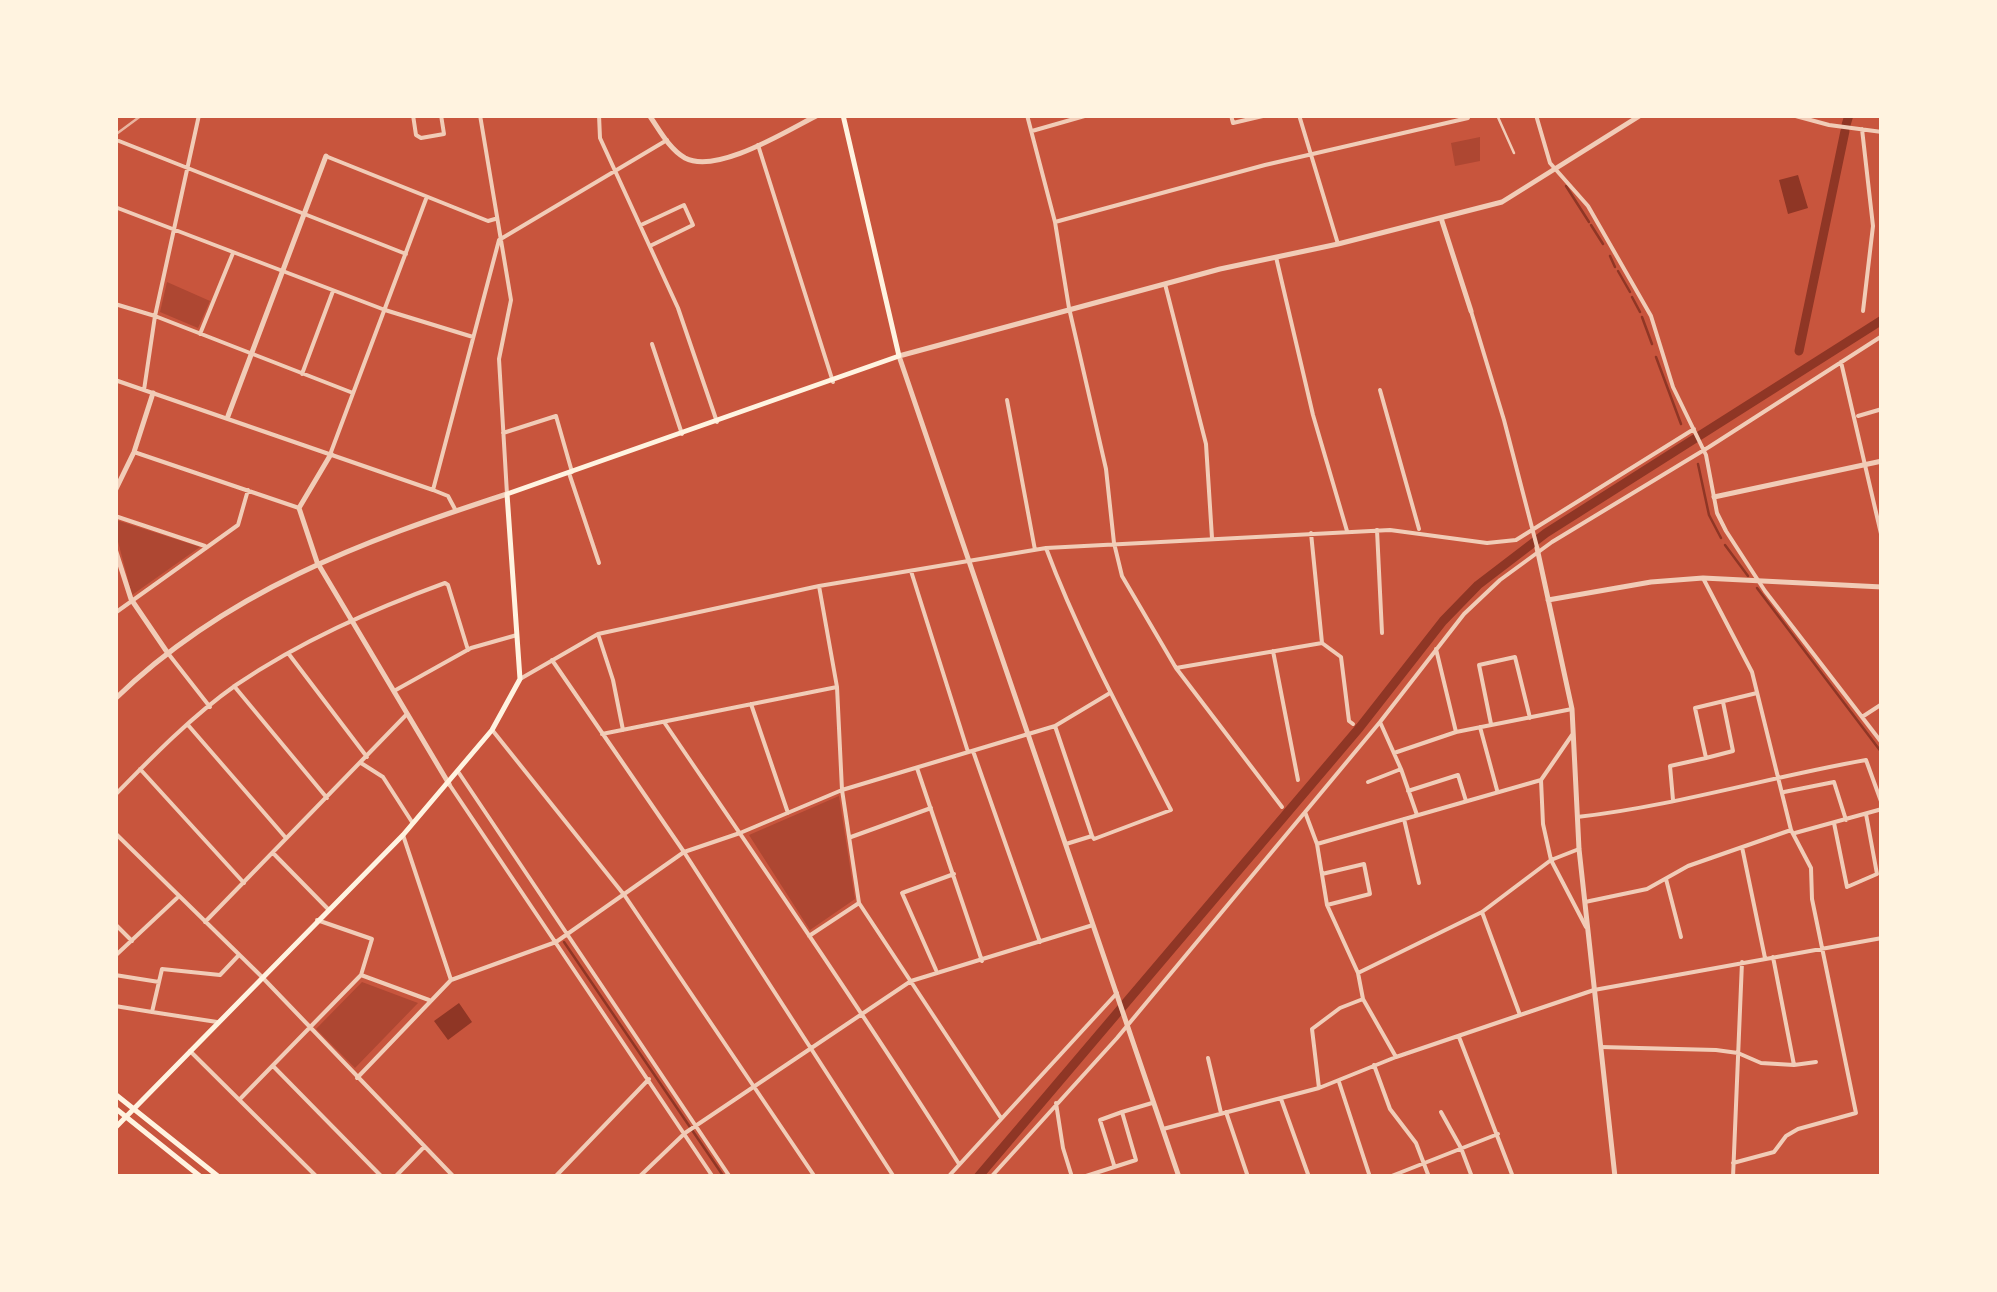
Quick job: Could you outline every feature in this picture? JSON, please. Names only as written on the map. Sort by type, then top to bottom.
[{"type":"main road","points":[[115,1128],[403,835],[492,730],[520,678],[507,494],[899,356],[843,115]]},
{"type":"main road","points":[[115,1094],[219,1177]]},
{"type":"main road","points":[[115,1108],[201,1177]]},
{"type":"street","points":[[144,390],[155,316],[198,115]]},
{"type":"street","points":[[413,115],[416,135],[421,138],[444,134],[442,115]]},
{"type":"street","points":[[115,699],[167,652],[250,598],[318,562],[392,531],[507,494],[499,359],[511,300],[480,115]]},
{"type":"street","points":[[599,115],[600,138],[678,308],[717,422]]},
{"type":"street","points":[[649,115],[676,152],[699,163],[716,161],[818,115]]},
{"type":"street","points":[[1027,115],[1056,222],[1069,308],[1106,469],[1114,543],[1122,576],[1176,668],[1282,807]]},
{"type":"street","points":[[1032,131],[1088,115]]},
{"type":"street","points":[[1230,115],[1233,123],[1267,115]]},
{"type":"street","points":[[1299,115],[1338,244]]},
{"type":"street","points":[[1056,222],[1468,115]]},
{"type":"street","points":[[1497,115],[1514,152]]},
{"type":"street","points":[[1536,115],[1554,170],[1595,216],[1651,316],[1674,387],[1703,449],[1718,517],[1765,591],[1882,744]]},
{"type":"street","points":[[1179,1177],[899,356],[1069,308],[1502,202],[1642,115]]},
{"type":"street","points":[[1792,115],[1829,126],[1882,132]]},
{"type":"street","points":[[1862,129],[1873,226],[1863,311]]},
{"type":"street","points":[[433,490],[499,240],[668,140]]},
{"type":"street","points":[[119,141],[406,254]]},
{"type":"street","points":[[758,144],[833,382]]},
{"type":"street","points":[[228,416],[326,156],[426,199],[488,221],[496,219]]},
{"type":"street","points":[[426,199],[330,454],[299,508],[318,562],[449,784],[713,1177]]},
{"type":"street","points":[[641,225],[684,205],[693,224],[650,246]]},
{"type":"street","points":[[115,208],[385,310],[473,337]]},
{"type":"street","points":[[1440,218],[1504,420],[1572,709],[1578,849],[1615,1177]]},
{"type":"street","points":[[200,334],[233,252]]},
{"type":"street","points":[[1276,257],[1313,415],[1346,531]]},
{"type":"street","points":[[1165,284],[1206,444],[1212,538]]},
{"type":"street","points":[[302,374],[333,291]]},
{"type":"street","points":[[115,304],[353,393]]},
{"type":"street","points":[[991,1177],[1305,812],[1464,614],[1500,580],[1537,550],[1882,336]]},
{"type":"street","points":[[652,344],[682,434]]},
{"type":"street","points":[[1841,362],[1879,508],[1882,538]]},
{"type":"street","points":[[115,380],[433,490],[448,496],[456,511]]},
{"type":"street","points":[[1380,390],[1420,532]]},
{"type":"street","points":[[115,491],[134,452],[153,392]]},
{"type":"street","points":[[1007,400],[1035,550]]},
{"type":"street","points":[[1856,416],[1882,410]]},
{"type":"street","points":[[502,433],[556,416],[599,563]]},
{"type":"street","points":[[520,678],[598,634],[819,586],[1046,548],[1377,530],[1420,532],[1487,543],[1516,540],[1694,430]]},
{"type":"street","points":[[134,452],[299,508]]},
{"type":"street","points":[[1714,497],[1882,460]]},
{"type":"street","points":[[115,613],[238,524],[248,490]]},
{"type":"street","points":[[115,516],[206,547]]},
{"type":"street","points":[[1377,530],[1382,633]]},
{"type":"street","points":[[1312,533],[1322,642],[1340,656],[1349,721],[1353,724]]},
{"type":"street","points":[[1046,548],[1110,693],[1171,810],[1094,840],[1054,726]]},
{"type":"street","points":[[115,549],[130,599],[210,707]]},
{"type":"street","points":[[912,571],[971,752],[1040,942]]},
{"type":"street","points":[[1548,600],[1651,582],[1703,578],[1882,588]]},
{"type":"street","points":[[1703,578],[1752,672],[1792,832],[1811,868],[1812,899],[1856,1113],[1798,1128],[1774,1152],[1733,1163]]},
{"type":"street","points":[[115,794],[234,686],[351,619],[444,583],[448,585],[468,650]]},
{"type":"street","points":[[819,586],[838,687],[842,790],[859,903],[1001,1118]]},
{"type":"street","points":[[598,634],[623,730]]},
{"type":"street","points":[[394,692],[468,650],[517,635]]},
{"type":"street","points":[[1176,668],[1322,642]]},
{"type":"street","points":[[1436,648],[1456,732]]},
{"type":"street","points":[[1273,651],[1298,780]]},
{"type":"street","points":[[288,653],[367,757]]},
{"type":"street","points":[[1492,725],[1479,665],[1515,657],[1530,718]]},
{"type":"street","points":[[552,660],[684,852],[894,1177]]},
{"type":"street","points":[[234,686],[327,798]]},
{"type":"street","points":[[600,735],[838,687]]},
{"type":"street","points":[[358,1078],[451,980],[556,942],[684,852],[842,790],[1054,726],[1110,693]]},
{"type":"street","points":[[1706,758],[1695,708],[1757,693]]},
{"type":"street","points":[[1673,802],[1670,766],[1733,752],[1722,702]]},
{"type":"street","points":[[751,704],[788,813]]},
{"type":"street","points":[[1862,717],[1882,704]]},
{"type":"street","points":[[1394,752],[1456,732],[1572,709]]},
{"type":"street","points":[[205,922],[407,714]]},
{"type":"street","points":[[664,722],[807,937],[863,1012],[959,1164]]},
{"type":"street","points":[[1380,722],[1417,816]]},
{"type":"street","points":[[188,725],[286,838]]},
{"type":"street","points":[[1480,727],[1498,792]]},
{"type":"street","points":[[492,730],[625,896],[814,1177]]},
{"type":"street","points":[[1574,731],[1541,780],[1551,860],[1587,929]]},
{"type":"street","points":[[1577,816],[1644,809],[1780,775],[1866,760],[1882,806],[1688,866],[1647,889],[1585,902]]},
{"type":"street","points":[[361,763],[383,777],[413,824]]},
{"type":"street","points":[[916,768],[982,961]]},
{"type":"street","points":[[1368,782],[1401,768]]},
{"type":"street","points":[[140,769],[244,883]]},
{"type":"street","points":[[458,773],[730,1177]]},
{"type":"street","points":[[1408,791],[1458,775],[1466,801]]},
{"type":"street","points":[[1316,844],[1541,780]]},
{"type":"street","points":[[1783,792],[1834,782],[1846,820]]},
{"type":"street","points":[[849,837],[931,808]]},
{"type":"street","points":[[1305,812],[1316,844],[1327,905],[1358,973],[1363,999],[1396,1057]]},
{"type":"street","points":[[1834,823],[1847,887],[1877,874],[1866,814]]},
{"type":"street","points":[[1404,819],[1419,883]]},
{"type":"street","points":[[115,833],[261,976],[454,1177]]},
{"type":"street","points":[[403,835],[451,980]]},
{"type":"street","points":[[1066,844],[1092,836]]},
{"type":"street","points":[[1742,847],[1765,958]]},
{"type":"street","points":[[1358,973],[1482,912],[1551,860],[1578,849]]},
{"type":"street","points":[[273,853],[328,909]]},
{"type":"street","points":[[1322,874],[1364,864],[1370,894],[1327,905]]},
{"type":"street","points":[[938,972],[902,893],[954,874]]},
{"type":"street","points":[[1666,878],[1681,937]]},
{"type":"street","points":[[115,956],[179,896]]},
{"type":"street","points":[[807,937],[859,903]]},
{"type":"street","points":[[1482,912],[1520,1016]]},
{"type":"street","points":[[240,1098],[361,974],[372,939],[317,920]]},
{"type":"street","points":[[115,924],[132,940]]},
{"type":"street","points":[[640,1177],[684,1133],[911,981],[1093,925]]},
{"type":"street","points":[[1163,1129],[1320,1088],[1396,1057],[1594,990],[1882,938]]},
{"type":"street","points":[[152,1012],[162,969],[220,975],[238,954]]},
{"type":"street","points":[[1774,957],[1794,1064]]},
{"type":"street","points":[[1733,1177],[1742,962]]},
{"type":"street","points":[[361,974],[430,1001]]},
{"type":"street","points":[[115,975],[159,982]]},
{"type":"street","points":[[948,1177],[1118,996]]},
{"type":"street","points":[[1320,1088],[1312,1029],[1340,1008],[1363,999]]},
{"type":"street","points":[[115,1006],[217,1022]]},
{"type":"street","points":[[1460,1037],[1513,1176],[1504,1177]]},
{"type":"street","points":[[1600,1047],[1738,1053],[1762,1063],[1816,1062]]},
{"type":"street","points":[[190,1051],[317,1177]]},
{"type":"street","points":[[1208,1058],[1248,1177]]},
{"type":"street","points":[[272,1065],[382,1177]]},
{"type":"street","points":[[1374,1065],[1390,1109],[1416,1143],[1429,1177]]},
{"type":"street","points":[[555,1177],[649,1079]]},
{"type":"street","points":[[1338,1082],[1370,1177]]},
{"type":"street","points":[[1282,1099],[1309,1177]]},
{"type":"street","points":[[1114,1166],[1100,1120],[1153,1103]]},
{"type":"street","points":[[1056,1104],[1072,1177]]},
{"type":"street","points":[[1083,1177],[1136,1160],[1122,1112]]},
{"type":"street","points":[[1441,1112],[1472,1177]]},
{"type":"street","points":[[1389,1177],[1498,1134]]},
{"type":"street","points":[[395,1177],[424,1147]]},
{"type":"shaded area","points":[[1480,137],[1480,161],[1455,166],[1451,143]]},
{"type":"shaded area","points":[[1798,175],[1808,208],[1788,214],[1779,180]]},
{"type":"shaded area","points":[[167,282],[210,301],[198,328],[160,312]]},
{"type":"shaded area","points":[[116,520],[200,547],[132,595],[115,530]]},
{"type":"shaded area","points":[[839,796],[855,899],[810,930],[749,835]]},
{"type":"shaded area","points":[[362,982],[418,1003],[355,1068],[316,1029]]},
{"type":"shaded area","points":[[459,1003],[472,1022],[448,1040],[434,1021]]},
{"type":"waterway","points":[[1846,125],[1849,115]]},
{"type":"waterway","points":[[1799,351],[1845,131]]},
{"type":"waterway","points":[[1566,186],[1589,222]]},
{"type":"waterway","points":[[1591,225],[1603,244]]},
{"type":"waterway","points":[[1610,256],[1615,267]]},
{"type":"waterway","points":[[1618,271],[1630,292]]},
{"type":"waterway","points":[[1632,297],[1640,312]]},
{"type":"waterway","points":[[1642,317],[1652,344]]},
{"type":"waterway","points":[[978,1177],[1360,727],[1443,621],[1478,585],[1546,533],[1882,320]]},
{"type":"waterway","points":[[1656,357],[1681,424]]},
{"type":"waterway","points":[[1698,464],[1709,515],[1721,538]]},
{"type":"waterway","points":[[1725,545],[1748,576]]},
{"type":"waterway","points":[[1757,588],[1882,753]]},
{"type":"waterway","points":[[564,942],[724,1177]]},
{"type":"railway","points":[[115,135],[142,115]]}]
